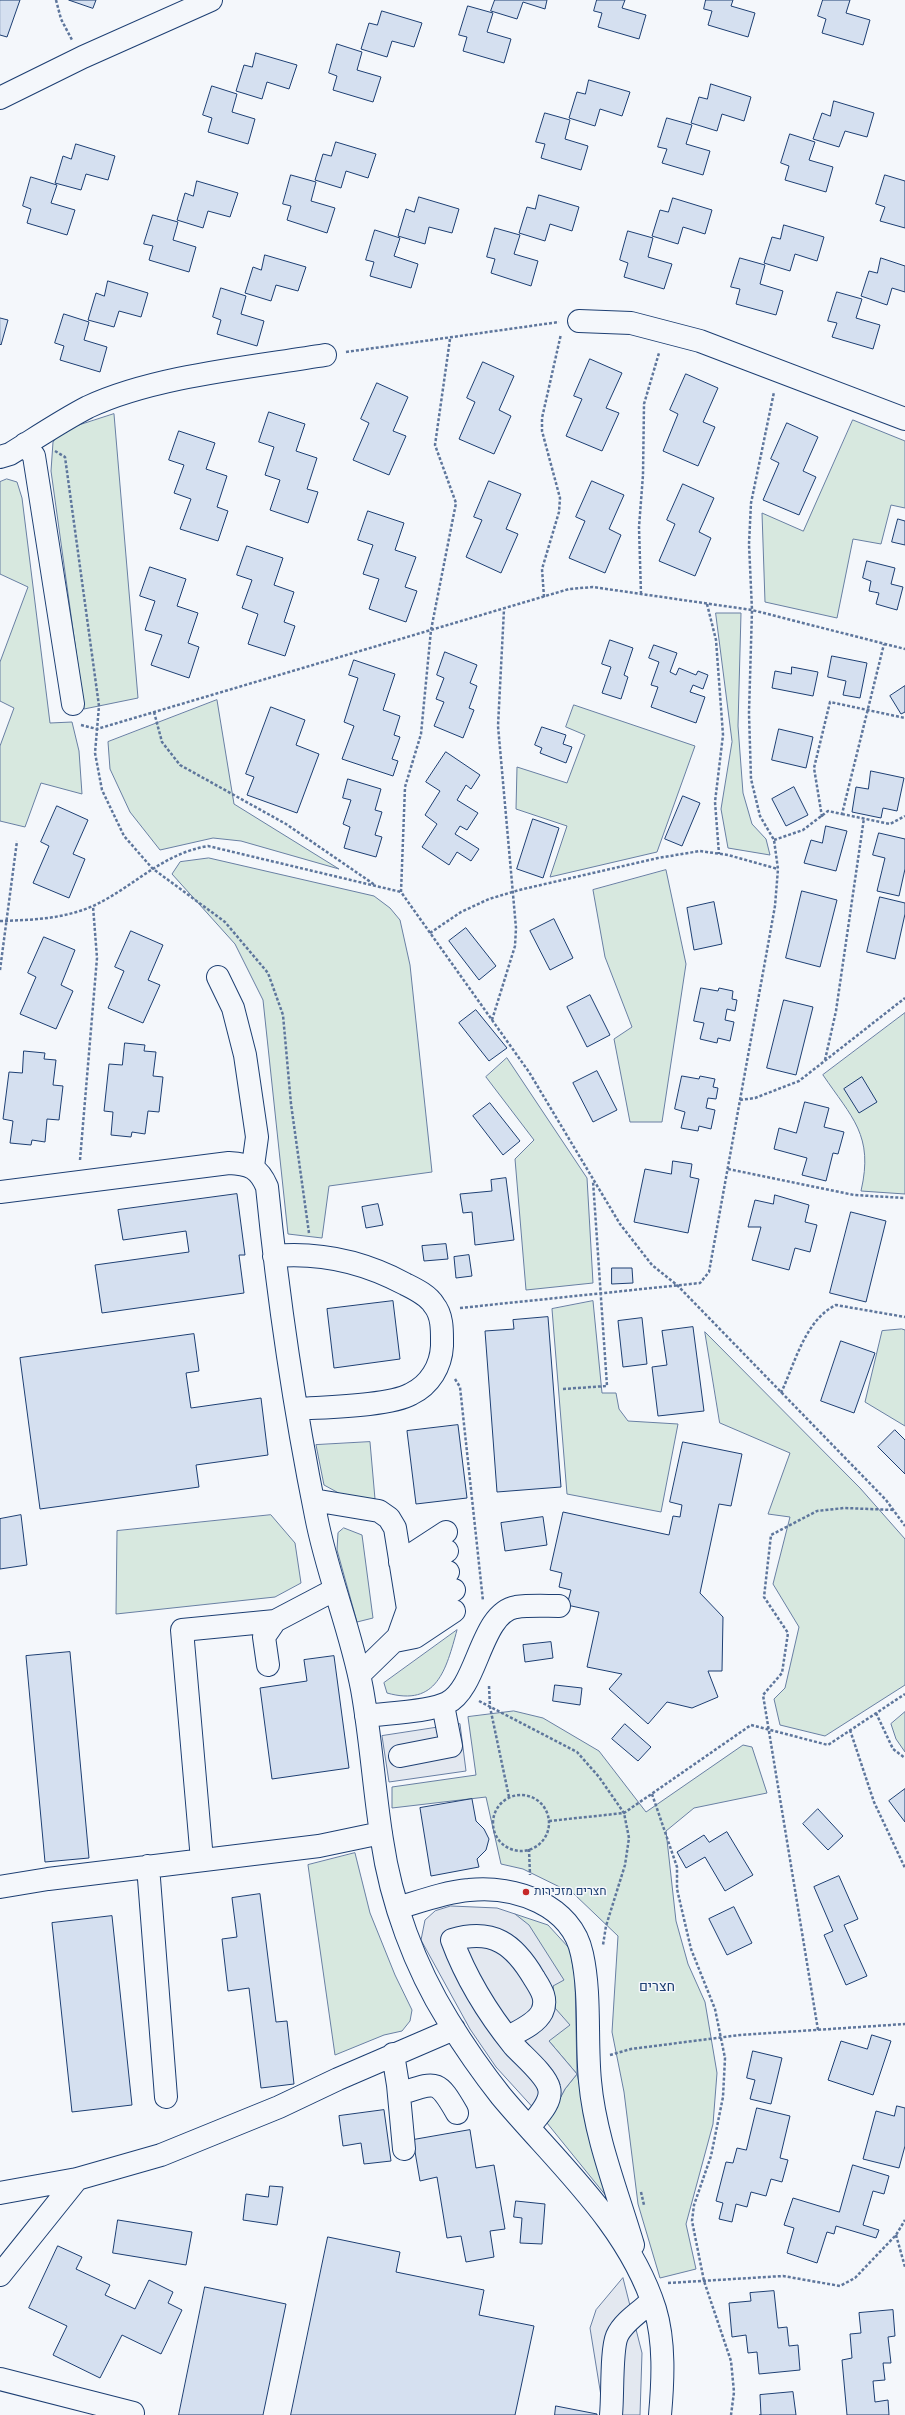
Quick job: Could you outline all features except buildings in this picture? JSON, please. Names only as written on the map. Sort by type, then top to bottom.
[{"type":"street","points":[[0,98],[83,57],[211,0]]},
{"type":"street","points":[[571,321],[631,323],[700,340],[905,419]]},
{"type":"street","points":[[0,457],[89,407],[125,393],[180,380],[325,354]]},
{"type":"street","points":[[29,441],[34,456],[73,704]]},
{"type":"street","points":[[218,977],[233,1008],[245,1055],[256,1137],[253,1166]]},
{"type":"street","points":[[0,1192],[229,1163],[253,1166],[262,1176],[266,1187],[274,1256],[313,1500],[334,1590],[359,1675],[366,1716],[381,1833],[391,1884],[398,1908],[413,1950],[429,1986],[454,2029],[500,2094],[606,2217],[634,2259],[649,2293]]},
{"type":"street","points":[[274,1256],[312,1256],[346,1261],[393,1277],[419,1291],[434,1304],[440,1317],[441,1355],[436,1370],[425,1386],[410,1395],[392,1400],[298,1409]]},
{"type":"street","points":[[313,1500],[379,1511],[389,1518],[394,1528],[408,1609],[400,1631],[359,1675]]},
{"type":"street","points":[[403,1581],[450,1571]]},
{"type":"street","points":[[403,1581],[450,1571]]},
{"type":"street","points":[[400,1631],[415,1637],[450,1571]]},
{"type":"street","points":[[202,1860],[182,1630],[275,1621],[334,1590]]},
{"type":"street","points":[[366,1716],[443,1705],[447,1703],[461,1692],[491,1626],[501,1616],[514,1607],[559,1606]]},
{"type":"street","points":[[268,1665],[264,1637],[275,1621]]},
{"type":"street","points":[[400,1756],[450,1746],[443,1705]]},
{"type":"street","points":[[0,1887],[14,1883],[319,1846],[381,1833]]},
{"type":"street","points":[[148,1866],[166,2097]]},
{"type":"street","points":[[398,1908],[463,1891],[496,1891],[520,1895],[547,1905],[562,1916],[576,1934],[582,1953],[590,2082],[602,2143],[656,2312],[662,2369],[660,2415]]},
{"type":"street","points":[[508,2038],[538,2019],[542,2011],[544,1994],[523,1959],[513,1948],[497,1940],[480,1936],[469,1935],[452,1940],[474,1987],[508,2038],[549,2087],[548,2102],[529,2127]]},
{"type":"street","points":[[0,2193],[77,2179],[117,2169],[193,2143],[393,2054],[454,2029]]},
{"type":"street","points":[[393,2054],[399,2094],[404,2149]]},
{"type":"street","points":[[399,2094],[428,2084],[436,2085],[444,2090],[457,2113]]},
{"type":"street","points":[[0,2276],[77,2179]]},
{"type":"street","points":[[612,2415],[614,2350],[617,2335],[649,2293]]},
{"type":"street","points":[[0,2379],[133,2413]]},
{"type":"path","points":[[56,0],[61,19],[83,57]]},
{"type":"path","points":[[325,354],[450,339],[541,323],[571,321],[542,418],[542,431],[560,498],[559,512],[542,569],[544,597]]},
{"type":"path","points":[[641,594],[639,527],[643,475],[644,404],[667,331]]},
{"type":"path","points":[[450,339],[435,445],[456,503],[431,630],[421,734],[405,787],[401,892],[529,1072],[620,1224],[638,1248],[652,1265],[677,1285],[894,1510],[905,1525]]},
{"type":"path","points":[[440,1317],[461,1307],[700,1283],[709,1272],[775,906],[778,869],[774,840],[760,816],[751,779],[749,713],[752,610],[749,544],[751,503],[779,370]]},
{"type":"path","points":[[29,441],[65,457],[99,706],[95,753],[102,790],[124,836],[152,868],[225,922],[268,973],[283,1015],[291,1104],[312,1256]]},
{"type":"path","points":[[73,704],[79,724],[97,729],[569,589],[594,587],[752,610],[905,649]]},
{"type":"path","points":[[707,604],[716,640],[723,735],[715,802],[719,854]]},
{"type":"path","points":[[492,1020],[515,946],[516,928],[511,892],[498,726],[504,609]]},
{"type":"path","points":[[842,814],[884,644]]},
{"type":"path","points":[[822,816],[814,768],[830,702],[905,718]]},
{"type":"path","points":[[154,712],[162,742],[180,765],[286,824],[377,886]]},
{"type":"path","points":[[774,840],[803,830],[828,811],[890,824],[905,816]]},
{"type":"path","points":[[825,1060],[836,1011],[864,818]]},
{"type":"path","points":[[0,970],[17,841]]},
{"type":"path","points":[[0,921],[33,920],[70,914],[93,906],[116,893],[152,868],[189,850],[208,846],[401,892]]},
{"type":"path","points":[[430,932],[461,912],[489,899],[511,892],[658,858],[700,851],[719,854],[778,869]]},
{"type":"path","points":[[78,1182],[97,958],[93,906]]},
{"type":"path","points":[[740,1100],[755,1098],[799,1081],[905,998]]},
{"type":"path","points":[[728,1169],[854,1195],[905,1198]]},
{"type":"path","points":[[563,1389],[607,1386],[592,1178]]},
{"type":"path","points":[[781,1393],[812,1324],[828,1308],[836,1305],[905,1317]]},
{"type":"path","points":[[441,1355],[460,1387],[487,1636]]},
{"type":"path","points":[[818,2030],[763,1695],[782,1673],[788,1632],[764,1597],[771,1535],[817,1511],[844,1508],[894,1510]]},
{"type":"path","points":[[489,1683],[490,1707],[508,1797]]},
{"type":"path","points":[[549,1822],[624,1813],[750,1725],[828,1745],[905,1694]]},
{"type":"path","points":[[876,1713],[893,1749],[905,1758]]},
{"type":"path","points":[[850,1730],[874,1802],[905,1868]]},
{"type":"path","points":[[652,1794],[677,1867],[676,1889],[692,1949],[715,2009],[725,2058],[723,2097],[711,2156],[694,2205],[692,2221],[704,2281],[731,2361],[734,2392],[731,2415]]},
{"type":"path","points":[[522,1795],[535,1798],[542,1804],[549,1822],[548,1830],[537,1845],[520,1850],[503,1844],[494,1829],[493,1820],[501,1803],[508,1797],[522,1795]]},
{"type":"path","points":[[589,2060],[632,2049],[721,2037],[905,2024]]},
{"type":"path","points":[[649,2293],[704,2281],[783,2276],[840,2286],[855,2278],[896,2235],[905,2220]]},
{"type":"path","points":[[896,2235],[905,2267]]},
{"type":"shaded area","points":[[114,414],[138,698],[84,709],[51,471],[53,442],[61,431]]},
{"type":"shaded area","points":[[853,420],[905,441],[905,508],[891,505],[881,544],[853,539],[837,618],[765,602],[762,513],[803,531]]},
{"type":"shaded area","points":[[7,479],[17,482],[22,498],[50,723],[72,722],[79,751],[82,794],[41,783],[25,827],[0,821],[0,746],[14,708],[0,701],[0,662],[28,587],[0,574],[0,482]]},
{"type":"shaded area","points":[[716,613],[741,613],[738,726],[743,793],[752,824],[766,839],[770,855],[728,848],[721,809],[732,742]]},
{"type":"shaded area","points":[[217,700],[234,804],[339,869],[241,841],[213,838],[160,850],[130,812],[110,769],[108,742]]},
{"type":"shaded area","points":[[574,705],[695,746],[657,852],[550,877],[567,826],[516,809],[517,767],[567,783],[585,735],[566,727]]},
{"type":"shaded area","points":[[209,858],[374,896],[390,908],[400,920],[410,965],[432,1172],[329,1186],[322,1238],[288,1234],[263,1000],[235,944],[172,874],[180,862]]},
{"type":"shaded area","points":[[666,870],[686,964],[662,1122],[630,1122],[614,1039],[632,1027],[605,957],[593,890]]},
{"type":"shaded area","points":[[905,1013],[905,1194],[861,1191],[865,1155],[858,1128],[843,1103],[823,1075]]},
{"type":"shaded area","points":[[507,1058],[587,1178],[593,1283],[526,1290],[515,1159],[534,1140],[486,1077]]},
{"type":"shaded area","points":[[593,1301],[602,1393],[616,1393],[619,1409],[628,1421],[678,1424],[661,1512],[567,1494],[552,1309]]},
{"type":"shaded area","points":[[905,1330],[905,1426],[865,1402],[882,1331]]},
{"type":"shaded area","points":[[705,1332],[860,1488],[905,1539],[905,1685],[825,1736],[780,1725],[774,1699],[785,1688],[799,1627],[773,1584],[790,1517],[768,1514],[790,1453],[720,1423]]},
{"type":"shaded area","points":[[370,1442],[375,1499],[346,1497],[324,1485],[316,1445]]},
{"type":"shaded area","points":[[271,1515],[295,1543],[301,1583],[275,1597],[116,1614],[117,1531]]},
{"type":"shaded area","points":[[344,1528],[362,1535],[373,1618],[357,1622],[337,1550],[338,1533]]},
{"type":"shaded area","points":[[457,1630],[448,1659],[437,1682],[428,1690],[417,1695],[404,1696],[387,1693],[384,1683]]},
{"type":"shaded area","points":[[514,1711],[543,1718],[599,1751],[646,1812],[743,1745],[752,1747],[767,1793],[694,1808],[666,1831],[676,1921],[688,1964],[705,2002],[717,2073],[713,2124],[686,2224],[696,2269],[660,2278],[638,2204],[624,2092],[612,2032],[618,1936],[574,1894],[523,1869],[501,1864],[486,1797],[392,1808],[392,1787],[476,1775],[468,1717]]},
{"type":"shaded area","points":[[905,1712],[905,1752],[896,1739],[891,1724]]},
{"type":"shaded area","points":[[460,1724],[466,1771],[389,1782],[382,1736]]},
{"type":"shaded area","points":[[355,1853],[370,1913],[395,1975],[412,2010],[410,2021],[402,2031],[384,2035],[335,2055],[308,1865]]},
{"type":"shaded area","points":[[451,1906],[497,1908],[515,1914],[529,1925],[564,1980],[553,1986],[555,2008],[570,2025],[549,2041],[577,2074],[565,2089],[547,2123],[496,2067],[470,2029],[421,1940],[425,1920],[435,1911]]},
{"type":"shaded area","points":[[515,1914],[548,1925],[570,1949],[575,1979],[577,2074],[549,2041],[555,2008],[553,1986]]},
{"type":"shaded area","points":[[577,2074],[588,2121],[611,2202],[547,2123],[565,2089]]},
{"type":"shaded area","points":[[623,2278],[642,2353],[640,2415],[601,2415],[601,2396],[590,2328],[596,2310]]},
{"type":"place","name":"חצרים מזכירות","points":[[526,1892]]},
{"type":"district","name":"חצרים","points":[[657,1987]]}]
